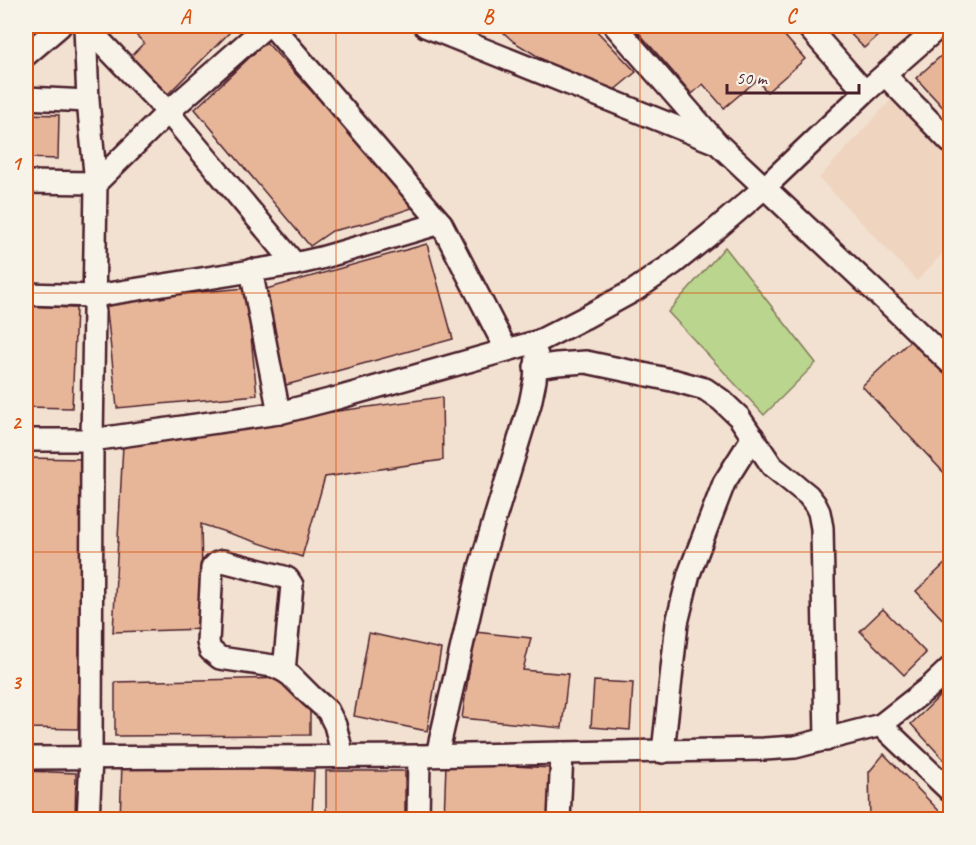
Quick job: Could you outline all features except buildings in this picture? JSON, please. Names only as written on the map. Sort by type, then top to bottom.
[{"type":"street","points":[[26,55],[60,26]]},
{"type":"street","points":[[86,26],[88,100],[96,183],[91,758],[88,819]]},
{"type":"street","points":[[86,26],[168,112],[295,264]]},
{"type":"street","points":[[26,182],[96,183],[168,112],[266,26]]},
{"type":"street","points":[[272,26],[441,223],[506,349]]},
{"type":"street","points":[[425,26],[717,143]]},
{"type":"street","points":[[615,26],[717,143],[951,363]]},
{"type":"street","points":[[807,26],[866,92]]},
{"type":"street","points":[[26,440],[92,441],[279,413],[539,341],[634,290],[706,238],[764,188],[940,26]]},
{"type":"street","points":[[885,75],[951,142]]},
{"type":"street","points":[[26,99],[88,100]]},
{"type":"street","points":[[26,294],[95,296],[295,264],[441,223]]},
{"type":"street","points":[[251,270],[279,413]]},
{"type":"street","points":[[418,819],[428,755],[480,567],[530,404],[539,341]]},
{"type":"street","points":[[535,367],[586,362],[705,389],[722,400],[739,417],[772,466],[808,495],[819,512],[822,528],[826,740]]},
{"type":"street","points":[[663,752],[677,623],[689,574],[724,483],[753,437]]},
{"type":"street","points":[[284,671],[292,585],[284,577],[223,561],[217,563],[212,568],[208,642],[210,650],[214,655],[225,660],[273,666],[291,676],[328,711],[335,725],[343,756]]},
{"type":"street","points":[[26,758],[663,752],[795,747],[881,725],[951,668]]},
{"type":"street","points":[[881,725],[951,791]]},
{"type":"street","points":[[559,819],[562,753]]},
{"type":"shaded area","points":[[897,93],[950,149],[950,245],[917,281],[819,178]]},
{"type":"green space","points":[[725,247],[816,363],[764,415],[668,312]]}]
